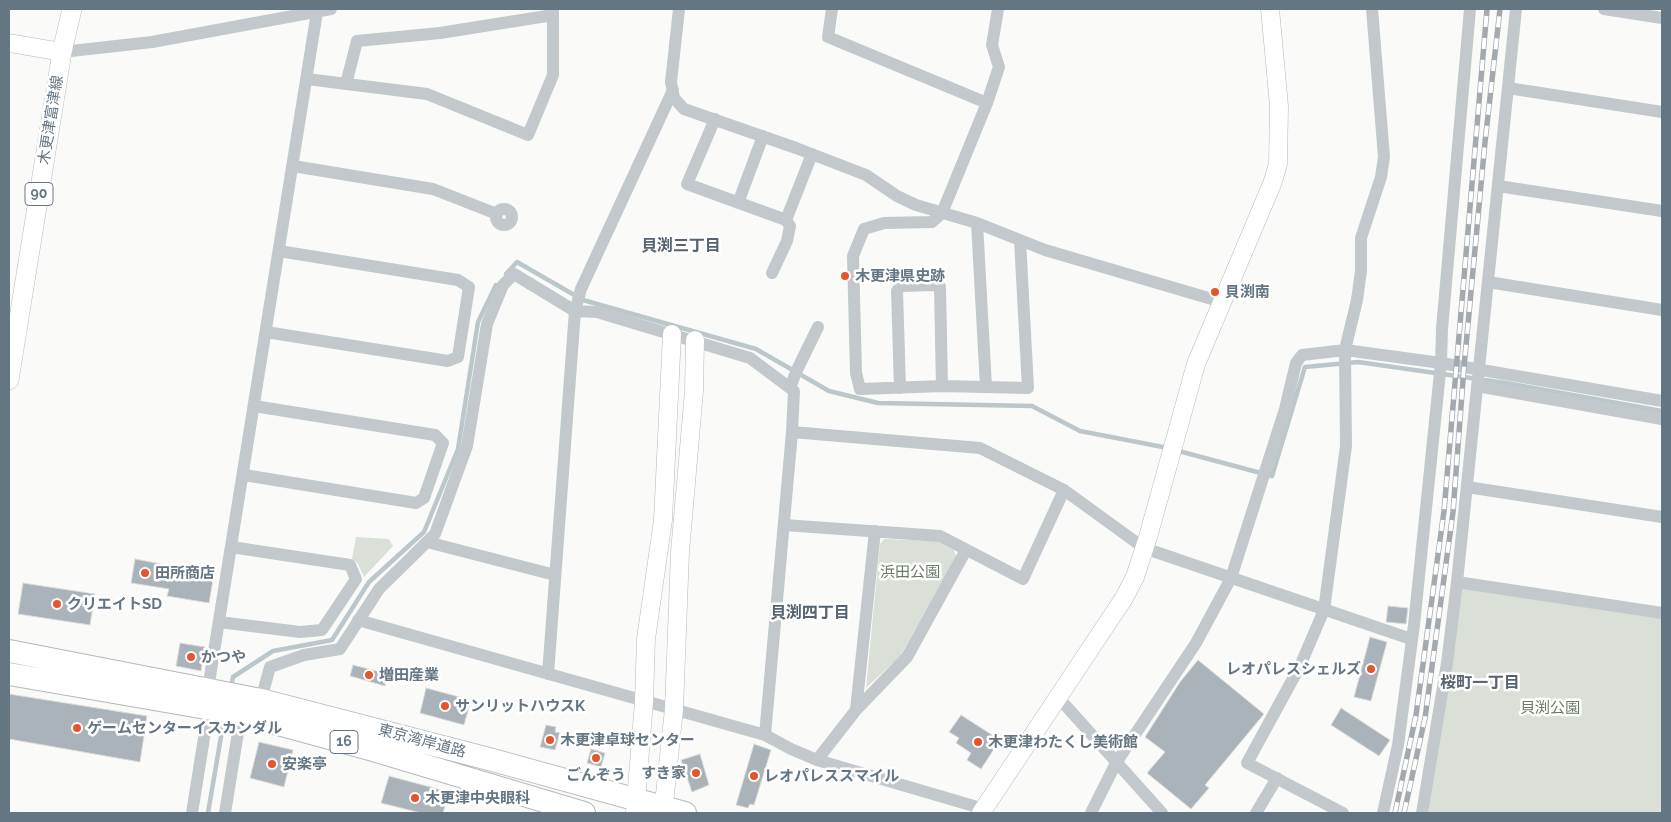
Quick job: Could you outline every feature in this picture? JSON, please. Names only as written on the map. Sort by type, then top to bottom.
[{"type":"highway","name":"東京湾岸道路","points":[[9,651],[209,698],[241,714],[584,813]]},
{"type":"highway","name":"東京湾岸道路","points":[[9,674],[209,698],[261,700],[489,759],[636,807],[685,813]]},
{"type":"main road","name":"木更津富津線","points":[[9,380],[62,52],[72,9]]},
{"type":"street","points":[[9,43],[62,52],[152,42],[331,9]]},
{"type":"street","points":[[679,9],[671,82],[674,98],[684,108],[866,175],[897,196],[916,205],[978,223],[1045,250],[1222,302]]},
{"type":"street","points":[[832,9],[828,37],[988,103]]},
{"type":"street","points":[[998,9],[992,45],[999,67],[988,103],[942,213],[932,222],[884,223],[864,229],[853,256],[856,373],[860,389],[942,386],[1028,388],[1020,240]]},
{"type":"street","points":[[358,620],[765,735],[790,749],[817,760],[982,811],[1124,598],[1135,576],[1196,364],[1272,184],[1278,164],[1278,106],[1270,9]]},
{"type":"street","points":[[1343,813],[1247,762],[1300,666],[1324,610],[1346,446],[1344,350],[1357,300],[1361,271],[1361,238],[1381,177],[1384,157],[1372,9]]},
{"type":"street","points":[[1383,813],[1398,745],[1414,625],[1440,363],[1470,9]]},
{"type":"street","points":[[1422,813],[1447,663],[1457,582],[1516,9]]},
{"type":"street","points":[[1604,9],[1662,18]]},
{"type":"street","points":[[192,813],[219,622],[317,12]]},
{"type":"street","points":[[307,78],[346,84],[427,94],[528,135],[552,75],[553,12],[440,33],[358,41],[346,84]]},
{"type":"street","points":[[1508,88],[1662,112]]},
{"type":"street","points":[[548,674],[575,311],[582,289],[673,90]]},
{"type":"street","points":[[714,119],[687,184],[786,220],[790,226],[786,241],[772,273]]},
{"type":"street","points":[[738,203],[763,136]]},
{"type":"street","points":[[786,220],[812,154]]},
{"type":"street","points":[[293,166],[433,189],[497,214]]},
{"type":"street","points":[[1498,186],[1662,211]]},
{"type":"street","points":[[978,223],[986,387]]},
{"type":"street","points":[[266,332],[448,361],[458,357],[469,287],[458,280],[279,251]]},
{"type":"street","points":[[261,700],[270,666],[304,655],[340,649],[379,589],[435,534],[466,446],[487,324],[503,285],[514,274],[575,311],[597,312],[750,358],[794,391],[765,735]]},
{"type":"street","points":[[1488,282],[1662,310]]},
{"type":"street","points":[[900,388],[896,291],[901,286],[918,285],[935,285],[940,287],[942,386]]},
{"type":"street","points":[[790,388],[818,327]]},
{"type":"street","points":[[636,807],[644,701],[646,639],[664,520],[672,334]]},
{"type":"street","points":[[663,810],[674,709],[680,552],[694,391],[695,340]]},
{"type":"street","points":[[1091,813],[1116,762],[1196,643],[1231,578],[1285,408],[1296,363],[1302,355],[1344,350],[1440,363],[1662,401]]},
{"type":"street","points":[[1477,386],[1662,419]]},
{"type":"street","points":[[244,475],[416,503],[424,498],[443,443],[435,435],[254,406]]},
{"type":"street","points":[[792,432],[980,448],[1064,490],[1144,548],[1411,639]]},
{"type":"street","points":[[1467,487],[1662,518]]},
{"type":"street","points":[[784,525],[940,536],[1023,579],[1064,490]]},
{"type":"street","points":[[856,710],[875,531]]},
{"type":"street","points":[[427,542],[555,575]]},
{"type":"street","points":[[219,622],[300,632],[322,630],[356,579],[350,564],[231,547]]},
{"type":"street","points":[[817,760],[856,710],[907,657],[966,550]]},
{"type":"street","points":[[1457,582],[1662,613]]},
{"type":"street","points":[[1058,697],[1162,813]]},
{"type":"street","points":[[225,813],[241,714]]},
{"type":"street","points":[[1256,813],[1277,778]]},
{"type":"green space","points":[[356,537],[389,539],[393,546],[364,577],[358,564],[352,559]]},
{"type":"green space","name":"浜田公園","points":[[884,539],[937,541],[954,550],[956,557],[900,656],[866,688],[880,544]]},
{"type":"green space","name":"貝渕公園","points":[[1459,587],[1662,619],[1662,813],[1426,813]]},
{"type":"building","points":[[135,559],[214,574],[209,603],[167,596],[169,589],[131,583]]},
{"type":"building","name":"クリエイトSD","points":[[23,583],[95,594],[90,625],[18,614]]},
{"type":"building","points":[[1388,606],[1408,608],[1406,624],[1386,622]]},
{"type":"building","name":"レオパレスシェルズ","points":[[1370,637],[1387,642],[1371,701],[1354,697]]},
{"type":"building","name":"かつや","points":[[180,643],[205,647],[201,671],[176,666]]},
{"type":"building","points":[[1198,660],[1264,714],[1205,785],[1209,788],[1191,809],[1147,773],[1165,752],[1145,737],[1180,682]]},
{"type":"building","name":"増田産業","points":[[353,665],[388,674],[385,686],[350,676]]},
{"type":"building","name":"サンリットハウスK","points":[[426,688],[471,700],[464,725],[420,713]]},
{"type":"building","name":"ゲームセンターイスカンダル","points":[[9,694],[147,716],[140,762],[9,739]]},
{"type":"building","points":[[1341,708],[1390,740],[1379,756],[1331,725]]},
{"type":"building","name":"木更津わたくし美術館","points":[[961,715],[1000,740],[981,769],[967,760],[971,753],[956,743],[959,738],[949,732]]},
{"type":"building","name":"木更津卓球センター","points":[[546,725],[556,727],[555,732],[560,733],[555,750],[540,747]]},
{"type":"building","name":"安楽亭","points":[[259,742],[293,750],[284,787],[250,778]]},
{"type":"building","name":"レオパレススマイル","points":[[754,744],[771,750],[754,805],[750,804],[748,808],[736,805]]},
{"type":"building","name":"ごんぞう","points":[[591,749],[605,753],[601,767],[587,763]]},
{"type":"building","name":"すき家","points":[[700,754],[709,785],[692,792],[681,760]]},
{"type":"building","name":"木更津中央眼科","points":[[389,776],[449,792],[443,813],[421,813],[381,803]]},
{"type":"waterway","points":[[506,274],[517,262],[583,300],[756,349],[829,391],[878,403],[1032,406],[1080,431],[1168,448]]},
{"type":"waterway","points":[[231,687],[233,677],[273,651],[332,640],[369,582],[424,532],[458,449],[478,322],[496,285]]},
{"type":"waterway","points":[[1175,450],[1272,476],[1305,367],[1358,362],[1506,383],[1662,411]]},
{"type":"waterway","points":[[208,813],[224,719]]},
{"type":"railway","points":[[1395,813],[1416,715],[1444,511],[1487,9]]},
{"type":"railway","points":[[1404,813],[1425,718],[1453,512],[1464,367],[1485,142],[1500,9]]},
{"type":"place","name":"木更津県史跡","points":[[845,276]]},
{"type":"place","name":"貝渕南","points":[[1215,292]]},
{"type":"place","name":"田所商店","points":[[145,573]]},
{"type":"place","name":"クリエイトSD","points":[[57,604]]},
{"type":"place","name":"かつや","points":[[191,657]]},
{"type":"place","name":"レオパレスシェルズ","points":[[1371,669]]},
{"type":"place","name":"増田産業","points":[[369,675]]},
{"type":"place","name":"サンリットハウスK","points":[[445,706]]},
{"type":"place","name":"ゲームセンターイスカンダル","points":[[77,728]]},
{"type":"place","name":"木更津卓球センター","points":[[550,740]]},
{"type":"place","name":"木更津わたくし美術館","points":[[978,742]]},
{"type":"place","name":"ごんぞう","points":[[596,758]]},
{"type":"place","name":"安楽亭","points":[[272,764]]},
{"type":"place","name":"すき家","points":[[696,773]]},
{"type":"place","name":"レオパレススマイル","points":[[754,776]]},
{"type":"place","name":"木更津中央眼科","points":[[415,798]]},
{"type":"district","name":"貝渕三丁目","points":[[681,246]]},
{"type":"district","name":"貝渕四丁目","points":[[810,613]]},
{"type":"district","name":"桜町一丁目","points":[[1480,683]]}]
